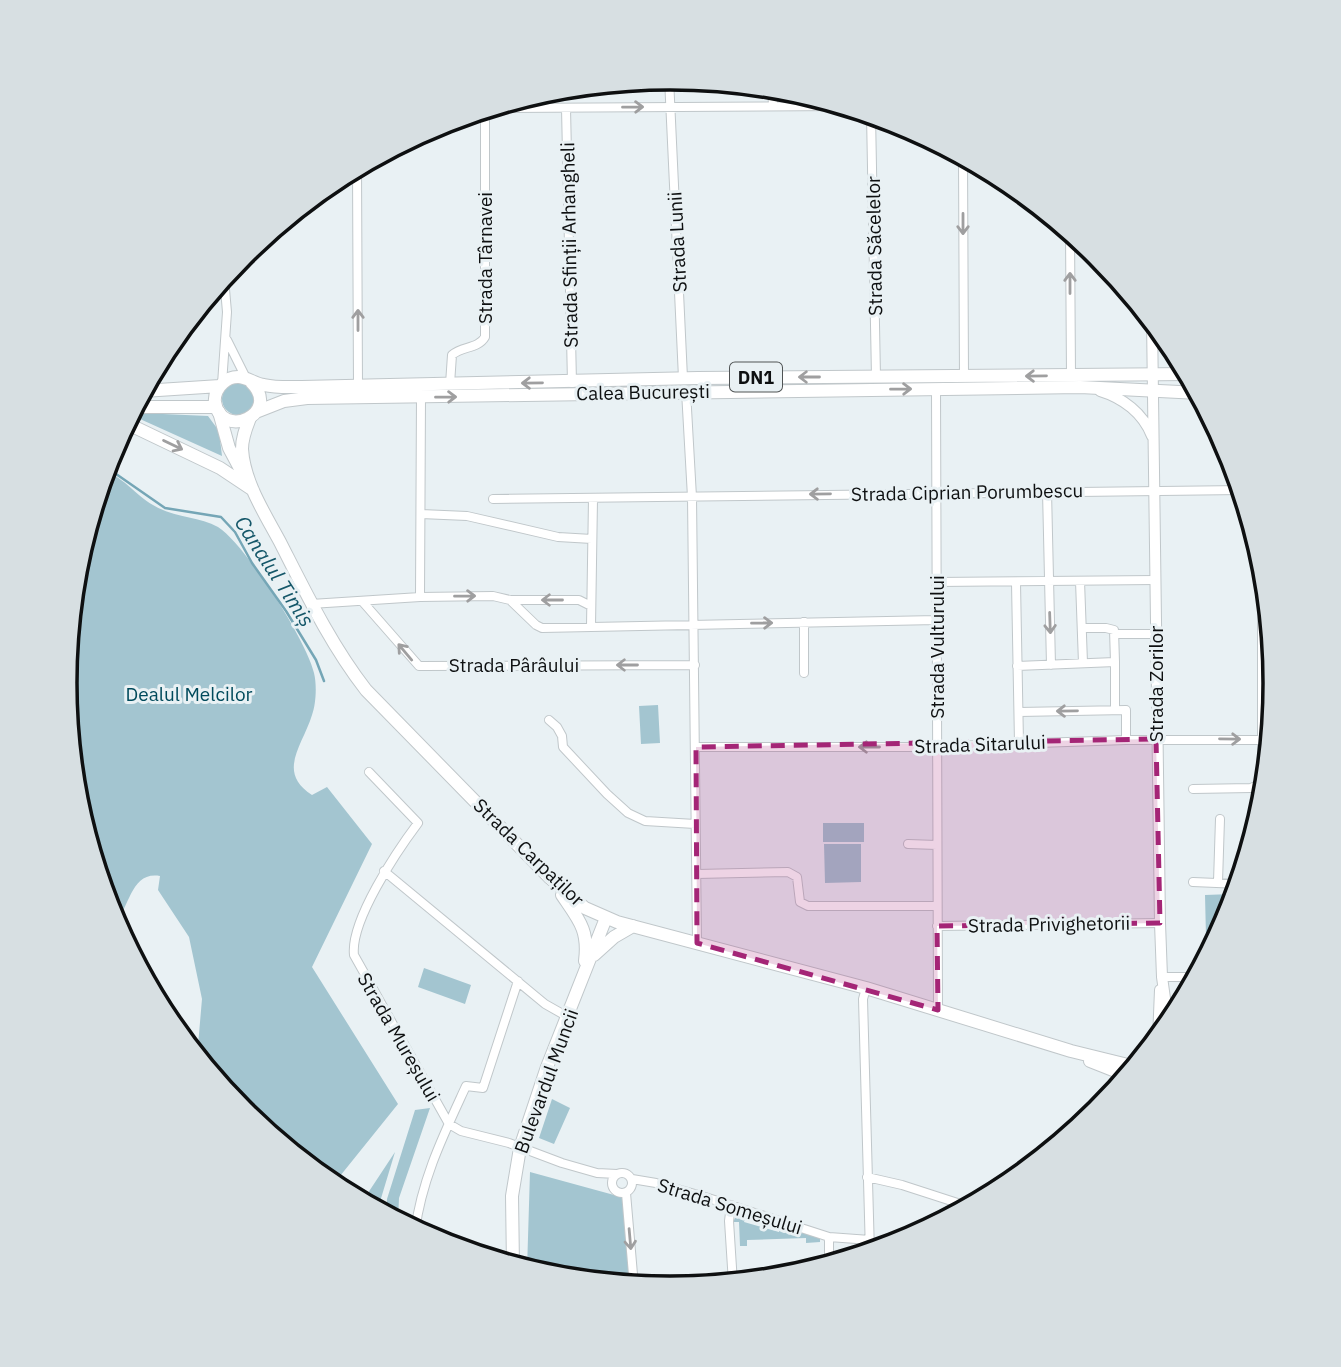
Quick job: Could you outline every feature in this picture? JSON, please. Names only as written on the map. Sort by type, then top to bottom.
[{"type":"main road","name":"Calea București","points":[[253,415],[284,401],[307,398],[421,397],[876,377],[1176,374]]},
{"type":"main road","name":"DN1","points":[[155,390],[221,385],[233,378],[249,380]]},
{"type":"main road","name":"Calea București","points":[[249,380],[274,387],[572,383],[936,389],[1123,387],[1187,392]]},
{"type":"main road","points":[[221,385],[215,398],[218,409],[229,420],[237,422],[253,415],[259,406],[259,393],[249,380]]},
{"type":"main road","points":[[146,407],[218,409]]},
{"type":"main road","name":"Strada Carpaților","points":[[218,409],[233,458],[253,490],[335,646],[366,690],[550,878],[585,908],[633,926],[866,988],[1071,1051],[1125,1064]]},
{"type":"main road","name":"Strada Carpaților","points":[[253,415],[243,437],[242,447],[253,490]]},
{"type":"main road","points":[[135,427],[220,468],[253,490]]},
{"type":"main road","name":"Bulevardul Muncii","points":[[550,878],[585,930],[587,946],[582,982]]},
{"type":"main road","name":"Bulevardul Muncii","points":[[513,1256],[512,1196],[520,1148],[536,1099],[606,918]]},
{"type":"main road","name":"Bulevardul Muncii","points":[[591,958],[614,937],[633,926]]},
{"type":"main road","name":"Strada Carpaților","points":[[1071,1051],[1119,1072]]},
{"type":"street","name":"Strada Lunii","points":[[669,90],[685,385]]},
{"type":"street","points":[[773,99],[773,105]]},
{"type":"street","points":[[525,108],[805,105]]},
{"type":"street","name":"Strada Sfinții Arhangheli","points":[[566,108],[572,383]]},
{"type":"street","name":"Strada Târnavei","points":[[450,384],[452,355],[458,350],[480,344],[485,337],[485,120]]},
{"type":"street","name":"Strada Săcelelor","points":[[872,125],[876,377]]},
{"type":"street","points":[[963,168],[964,377]]},
{"type":"street","points":[[357,180],[358,386]]},
{"type":"street","points":[[1070,245],[1071,375]]},
{"type":"street","points":[[221,385],[228,312],[225,290]]},
{"type":"street","points":[[226,337],[249,380]]},
{"type":"street","name":"Strada Zorilor","points":[[1152,338],[1156,739],[1162,977],[1166,1009]]},
{"type":"street","points":[[685,385],[692,497],[697,943]]},
{"type":"street","points":[[1080,387],[1111,394],[1128,405],[1142,418],[1154,444]]},
{"type":"street","name":"Strada Vulturului","points":[[936,389],[938,1010]]},
{"type":"street","points":[[420,597],[421,397]]},
{"type":"street","name":"Strada Ciprian Porumbescu","points":[[692,497],[1232,490]]},
{"type":"street","points":[[1047,491],[1051,664]]},
{"type":"street","points":[[493,499],[692,497]]},
{"type":"street","points":[[591,626],[593,499]]},
{"type":"street","points":[[421,514],[467,516],[558,537],[592,539]]},
{"type":"street","points":[[937,582],[1156,580]]},
{"type":"street","points":[[1080,581],[1083,663]]},
{"type":"street","points":[[1016,583],[1019,743]]},
{"type":"street","points":[[312,604],[420,597],[493,596],[510,600],[579,600],[591,606]]},
{"type":"street","points":[[510,600],[539,627],[937,620]]},
{"type":"street","name":"Strada Pârâului","points":[[362,601],[419,666],[695,665]]},
{"type":"street","points":[[804,622],[804,673]]},
{"type":"street","points":[[1082,628],[1110,628],[1115,634],[1115,710],[1126,709],[1126,740]]},
{"type":"street","points":[[1115,634],[1156,634]]},
{"type":"street","points":[[1017,666],[1115,662]]},
{"type":"street","name":"Strada Sitarului","points":[[1019,712],[1115,710]]},
{"type":"street","points":[[550,720],[562,736],[563,747],[628,813],[645,821],[695,824]]},
{"type":"street","name":"Strada Sitarului","points":[[696,747],[937,746],[1156,739],[1261,740]]},
{"type":"street","name":"Strada Mureșului","points":[[369,772],[418,823],[384,871],[355,935],[354,955],[449,1124],[461,1131],[520,1148]]},
{"type":"street","points":[[1193,789],[1255,786]]},
{"type":"street","points":[[1218,883],[1220,819]]},
{"type":"street","points":[[908,844],[937,845]]},
{"type":"street","points":[[384,871],[545,1004],[568,1017]]},
{"type":"street","points":[[697,874],[789,872],[797,877],[800,902],[808,906],[937,906]]},
{"type":"street","points":[[1193,882],[1229,884]]},
{"type":"street","name":"Strada Privighetorii","points":[[937,926],[1160,923]]},
{"type":"street","points":[[1162,977],[1186,977]]},
{"type":"street","name":"Strada Zorilor","points":[[1158,1021],[1162,977]]},
{"type":"street","name":"Strada Mureșului","points":[[417,1220],[426,1180],[466,1086],[483,1088],[518,981]]},
{"type":"street","points":[[866,988],[863,999],[870,1240]]},
{"type":"street","name":"Strada Someșului","points":[[520,1148],[597,1173],[627,1174],[632,1180],[656,1183],[829,1237],[870,1240]]},
{"type":"street","name":"Strada Someșului","points":[[597,1173],[617,1191],[626,1192],[631,1189],[632,1180]]},
{"type":"street","points":[[613,1186],[617,1174]]},
{"type":"street","points":[[867,1177],[902,1185],[956,1203]]},
{"type":"street","points":[[626,1192],[633,1276]]},
{"type":"street","points":[[731,1205],[729,1221],[732,1274]]},
{"type":"street","points":[[829,1237],[829,1256]]},
{"type":"highlighted area","points":[[1156,739],[1160,923],[937,926],[938,1010],[697,943],[696,747]]},
{"type":"green space","points":[[238,383],[249,388],[254,399],[249,410],[238,415],[227,410],[222,399],[227,388]]},
{"type":"green space","points":[[142,413],[208,416],[219,431],[222,456],[140,419]]},
{"type":"green space","name":"Dealul Melcilor","points":[[114,476],[161,509],[218,527],[230,537],[258,572],[300,639],[315,678],[312,715],[295,758],[296,777],[301,786],[312,795],[327,787],[372,844],[312,967],[398,1104],[340,1176],[279,1130],[224,1075],[200,1045],[202,999],[189,937],[158,890],[160,876],[143,879],[132,892],[122,912],[108,874],[88,799],[78,722],[78,645],[82,606],[97,530]]},
{"type":"green space","points":[[658,705],[660,743],[641,744],[639,706]]},
{"type":"green space","points":[[823,823],[864,823],[864,842],[823,842]]},
{"type":"green space","points":[[824,844],[861,844],[861,882],[825,883]]},
{"type":"green space","points":[[1225,894],[1207,937],[1206,937],[1205,895]]},
{"type":"green space","points":[[424,968],[471,985],[465,1004],[418,987]]},
{"type":"green space","points":[[552,1099],[570,1108],[554,1144],[539,1138]]},
{"type":"green space","points":[[430,1108],[399,1198],[398,1211],[387,1204],[387,1199],[415,1110]]},
{"type":"green space","points":[[395,1152],[380,1201],[368,1193]]},
{"type":"green space","points":[[530,1172],[625,1198],[631,1276],[555,1266],[527,1259]]},
{"type":"green space","points":[[746,1215],[744,1222],[779,1232],[781,1226],[820,1238],[820,1242],[806,1243],[806,1238],[747,1240],[747,1246],[740,1246],[739,1222],[733,1222],[736,1216]]},
{"type":"waterway","name":"Canalul Timiș","points":[[115,474],[165,508],[221,517],[235,532],[252,563],[286,611],[316,660],[324,681]]}]
